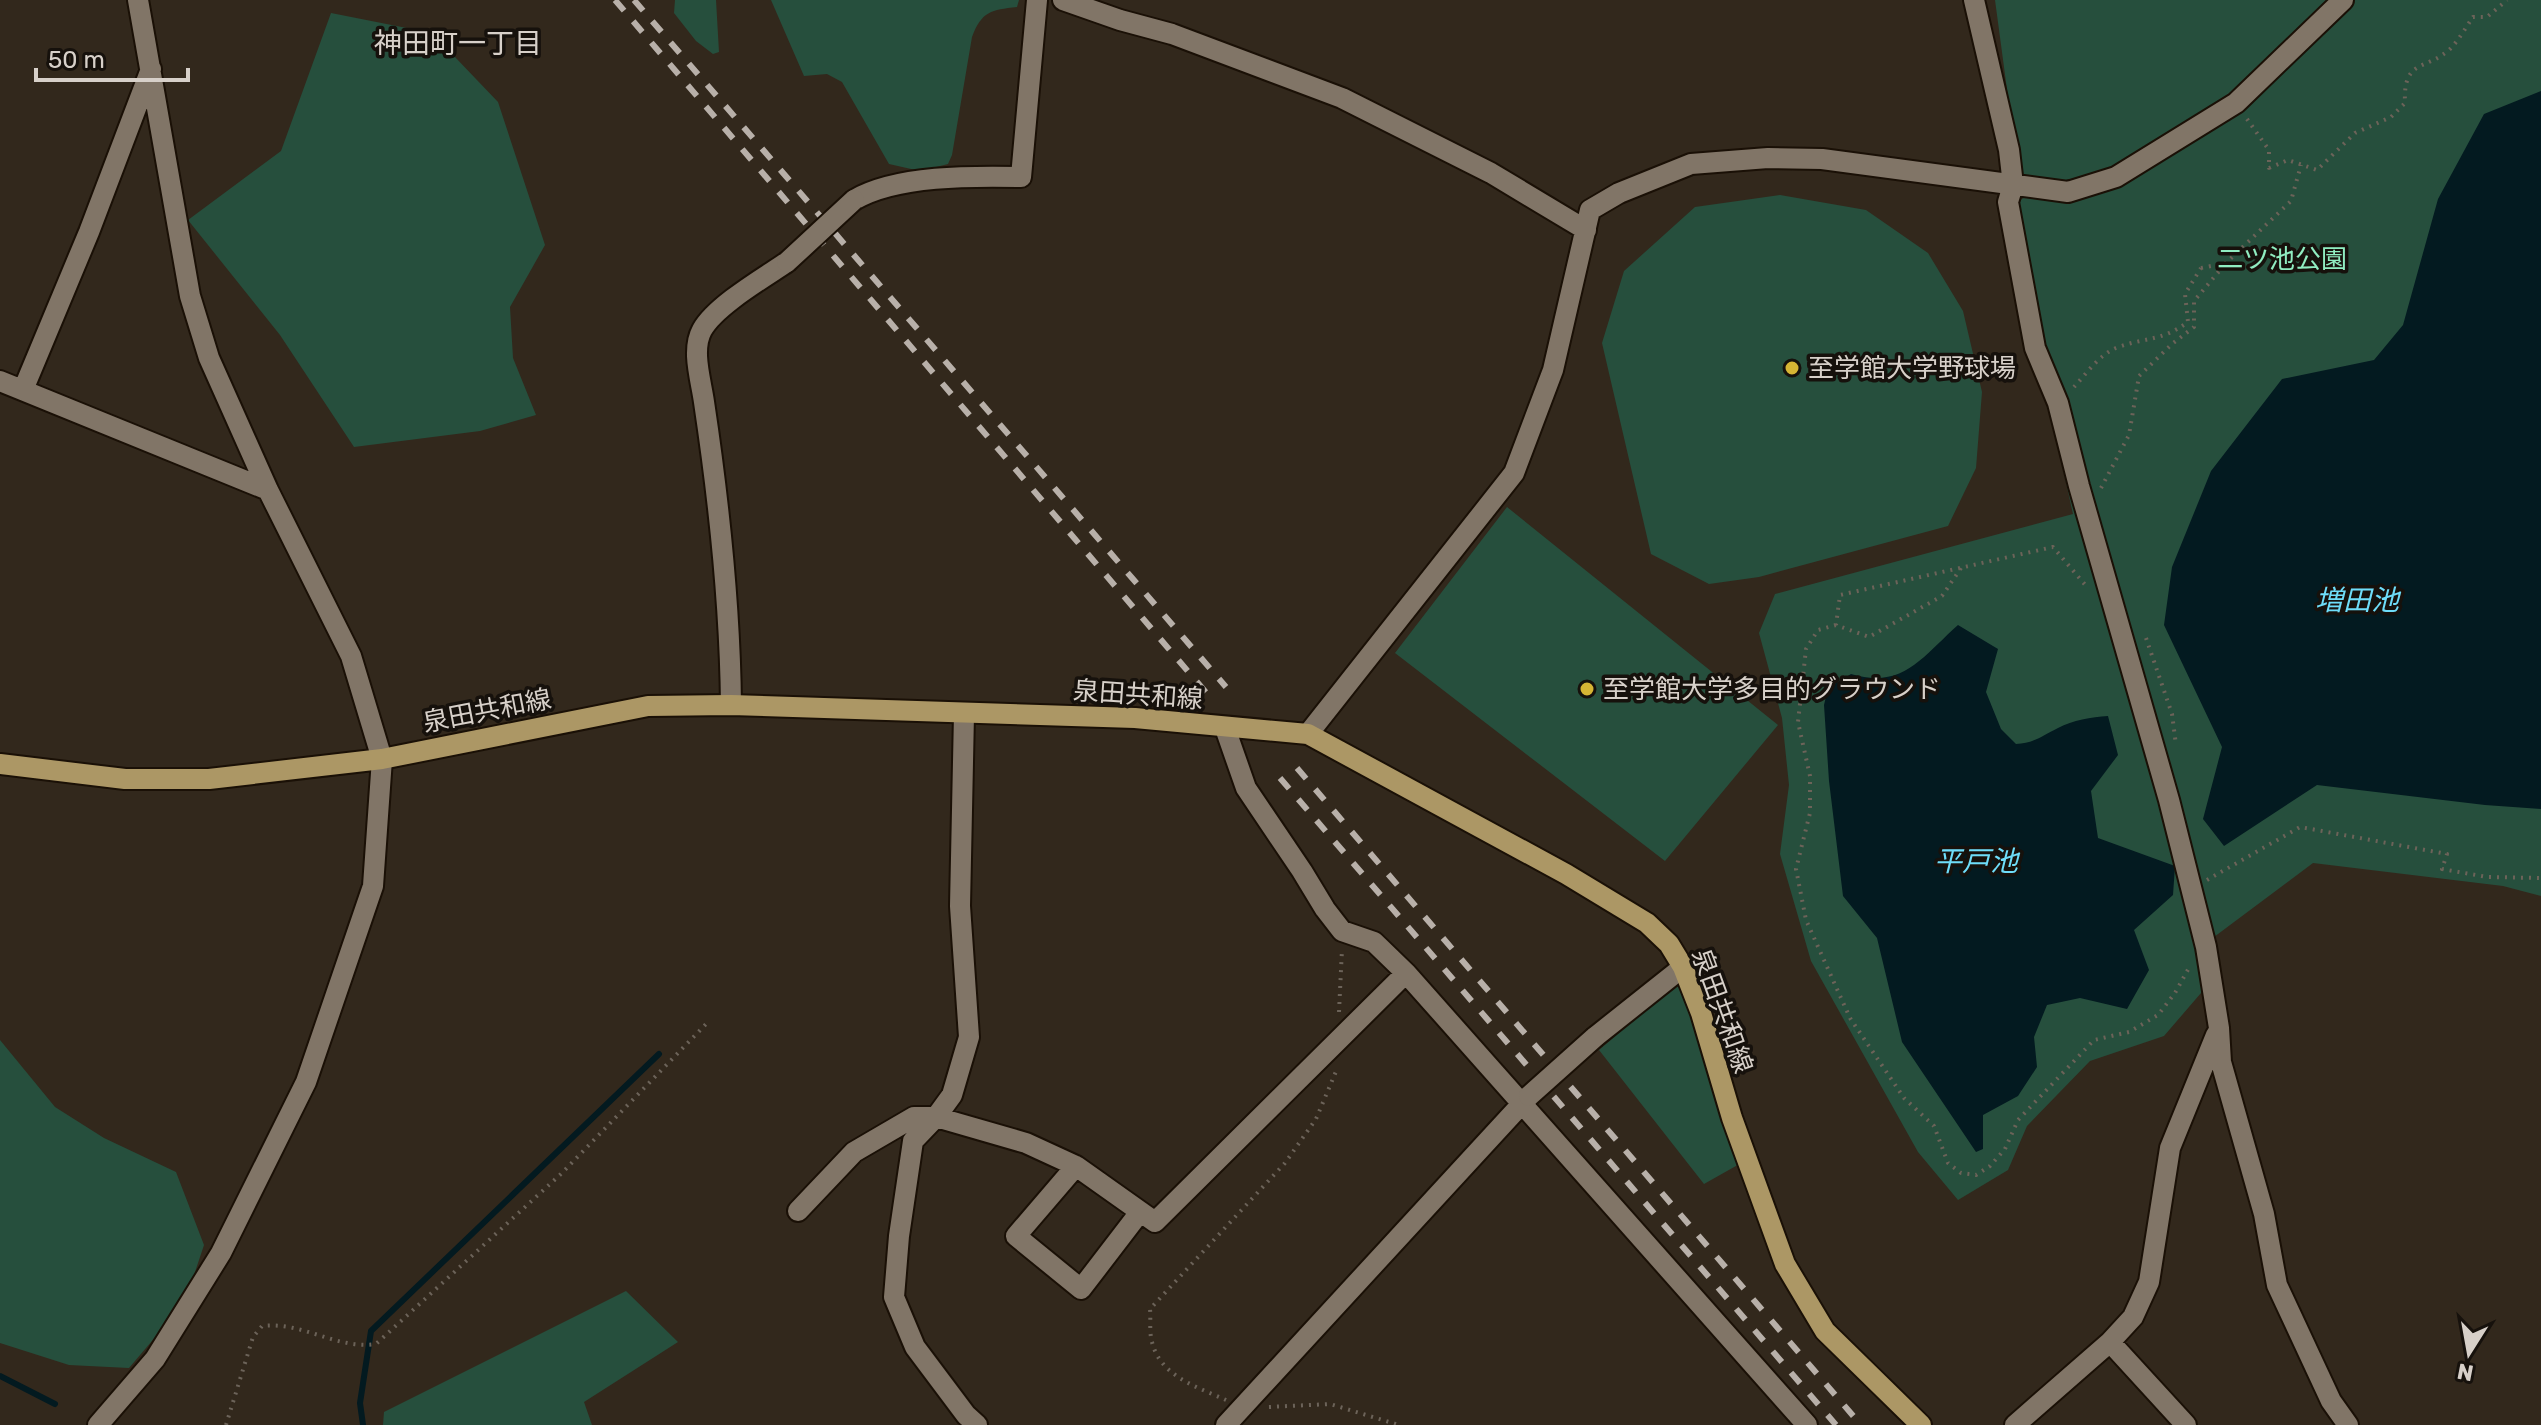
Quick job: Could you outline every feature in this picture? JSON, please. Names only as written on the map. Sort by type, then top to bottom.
[{"type":"main road","name":"泉田共和線","points":[[0,764],[125,779],[209,779],[382,759],[648,706],[731,705],[1135,718],[1308,734],[1566,874],[1647,923],[1669,944],[1683,967],[1701,1013],[1757,1193],[1785,1264],[1825,1331],[1921,1425]]},
{"type":"street","points":[[108,1422],[155,1359],[221,1253],[306,1082],[373,886],[382,759],[351,656],[268,490],[209,358],[190,296],[138,0]]},
{"type":"street","points":[[731,705],[715,477],[697,352],[702,330],[731,300],[787,262],[854,200],[871,190],[961,176],[1021,177],[1037,0]]},
{"type":"street","points":[[1063,0],[1172,34],[1342,98],[1491,173],[1586,230]]},
{"type":"street","points":[[1974,0],[2009,150],[2013,185],[2008,202],[2035,348],[2058,403],[2169,800],[2206,947],[2219,1028],[2221,1062],[2264,1214],[2277,1285],[2331,1401],[2348,1425]]},
{"type":"street","points":[[1308,734],[1514,473],[1553,370],[1590,210],[1619,193],[1691,164],[1768,158],[1822,159],[2068,192],[2116,177],[2236,103],[2343,0]]},
{"type":"street","points":[[23,390],[89,232],[151,69]]},
{"type":"street","points":[[0,381],[268,490]]},
{"type":"street","points":[[964,714],[960,906],[969,1037],[952,1095],[913,1141],[899,1236],[894,1297],[915,1347],[977,1425]]},
{"type":"street","points":[[1225,728],[1246,788],[1342,931],[1374,942],[1526,1100],[1794,1420]]},
{"type":"street","points":[[1226,1425],[1526,1100],[1595,1037],[1683,967]]},
{"type":"street","points":[[798,1211],[854,1152],[914,1117],[936,1117],[1026,1143],[1076,1166],[1155,1222],[1406,973]]},
{"type":"street","points":[[2015,1425],[2110,1342],[2133,1317],[2149,1282],[2170,1148],[2219,1028]]},
{"type":"street","points":[[1076,1166],[1016,1236],[1081,1289],[1140,1212]]},
{"type":"street","points":[[2110,1342],[2186,1425]]},
{"type":"path","points":[[2236,103],[2236,114],[2250,121],[2269,150],[2269,168],[2288,160],[2317,170],[2355,133],[2391,117],[2405,103],[2404,87],[2412,68],[2449,50],[2473,17],[2487,17],[2507,0]]},
{"type":"path","points":[[2101,489],[2129,435],[2139,376],[2194,327],[2194,301],[2226,263],[2291,201],[2301,165]]},
{"type":"path","points":[[2058,403],[2104,355],[2115,348],[2171,334],[2188,322],[2185,294],[2201,268],[2226,263]]},
{"type":"path","points":[[1836,625],[1840,595],[2053,547]]},
{"type":"path","points":[[1961,568],[1942,596],[1869,637],[1836,625],[1818,630],[1806,649],[1798,722],[1810,776],[1810,813],[1796,869],[1806,920],[1850,1018],[1904,1098],[1934,1126],[1948,1163],[1961,1173],[1976,1175],[1990,1166],[2005,1149],[2018,1120],[2094,1040],[2129,1032],[2158,1015],[2206,947]]},
{"type":"path","points":[[2191,889],[2300,827],[2447,854],[2442,869],[2487,877],[2541,878]]},
{"type":"path","points":[[1342,931],[1337,1074],[1309,1130],[1285,1163],[1150,1309],[1151,1341],[1162,1367],[1193,1386],[1242,1408],[1330,1404],[1399,1425]]},
{"type":"path","points":[[226,1425],[253,1337],[262,1326],[275,1324],[303,1330],[359,1347],[376,1344],[562,1173],[707,1023]]},
{"type":"green space","points":[[675,0],[716,0],[719,52],[713,54],[696,41],[674,13]]},
{"type":"green space","points":[[771,0],[1019,0],[1017,7],[988,13],[976,28],[952,155],[948,164],[920,171],[889,164],[842,82],[827,74],[804,76]]},
{"type":"green space","name":"二ツ池公園","points":[[1995,0],[2541,0],[2541,896],[2503,886],[2313,863],[2214,937],[2201,993],[2164,1036],[2090,1061],[2027,1126],[2008,1170],[1958,1200],[1918,1152],[1811,961],[1780,854],[1789,785],[1782,718],[1759,633],[1775,594],[2073,514],[2005,209],[2027,196],[2017,164]]},
{"type":"green space","points":[[331,13],[432,33],[498,102],[545,245],[510,307],[513,358],[536,415],[480,431],[354,447],[280,335],[188,220],[281,151]]},
{"type":"green space","name":"至学館大学野球場","points":[[1780,195],[1866,210],[1928,253],[1963,311],[1982,392],[1976,468],[1948,526],[1759,577],[1709,584],[1651,554],[1602,343],[1624,271],[1695,207]]},
{"type":"green space","name":"至学館大学多目的グラウンド","points":[[1507,507],[1778,725],[1665,861],[1395,653]]},
{"type":"green space","points":[[1682,979],[1743,1162],[1704,1184],[1599,1050]]},
{"type":"green space","points":[[0,1040],[55,1107],[104,1138],[176,1172],[204,1245],[185,1302],[129,1368],[69,1365],[0,1343]]},
{"type":"green space","points":[[626,1291],[678,1342],[584,1402],[592,1425],[383,1425],[384,1412]]},
{"type":"water","name":"増田池","points":[[2541,91],[2541,809],[2317,785],[2224,846],[2203,819],[2222,747],[2164,625],[2172,567],[2211,471],[2282,379],[2374,360],[2403,325],[2438,199],[2484,114]]},
{"type":"water","name":"平戸池","points":[[1958,625],[1998,649],[1986,692],[2001,729],[2016,744],[2033,741],[2076,721],[2108,716],[2118,755],[2091,791],[2098,838],[2175,866],[2173,895],[2134,930],[2149,970],[2127,1009],[2080,998],[2047,1005],[2034,1037],[2037,1067],[2018,1096],[1983,1115],[1983,1149],[1976,1152],[1902,1042],[1877,938],[1843,896],[1829,781],[1824,705],[1828,688],[1851,674],[1869,678],[1898,674],[1911,667]]},
{"type":"waterway","points":[[363,1425],[360,1403],[371,1331],[659,1054]]},
{"type":"waterway","points":[[0,1376],[55,1404]]},
{"type":"railway","points":[[615,0],[1209,696]]},
{"type":"railway","points":[[634,0],[1226,687]]},
{"type":"railway","points":[[1297,768],[1861,1425]]},
{"type":"railway","points":[[1280,778],[1836,1425]]},
{"type":"place","name":"至学館大学野球場","points":[[1792,368]]},
{"type":"place","name":"至学館大学多目的グラウンド","points":[[1587,689]]},
{"type":"district","name":"神田町一丁目","points":[[458,43]]}]
